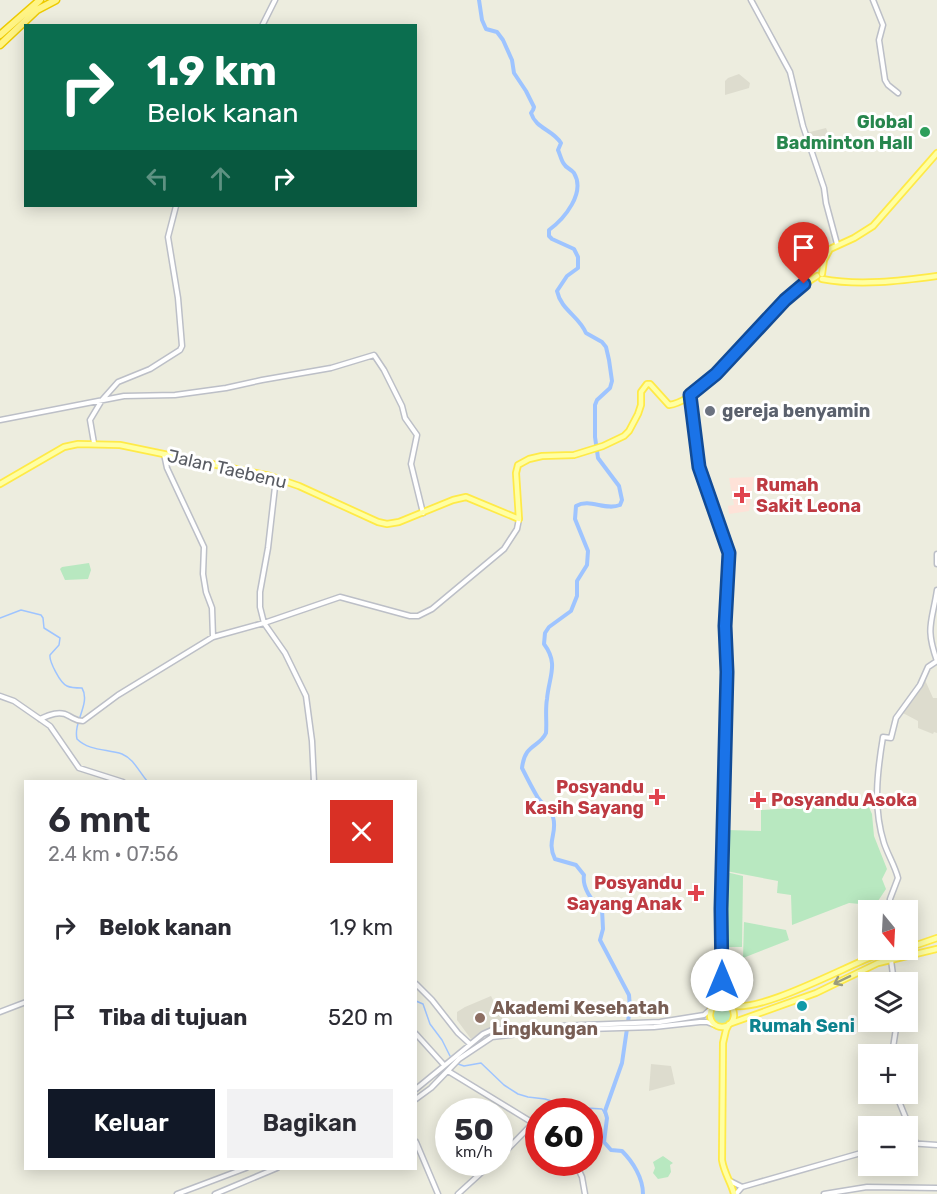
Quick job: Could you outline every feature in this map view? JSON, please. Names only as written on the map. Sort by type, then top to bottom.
[{"type":"highway","points":[[0,34],[40,0]]},
{"type":"highway","points":[[0,45],[36,11],[56,0]]},
{"type":"main road","points":[[820,276],[828,251],[873,226],[937,153]]},
{"type":"main road","points":[[519,519],[516,468],[520,463],[535,457],[565,456],[603,447],[618,440],[629,431],[641,405],[642,389],[649,383],[669,405],[690,395],[716,374],[785,300],[808,281],[820,276],[835,280],[857,281],[937,276]]},
{"type":"main road","points":[[690,395],[699,467],[729,553],[725,626],[727,672],[721,909],[723,997],[732,1008],[734,1016],[723,1040],[722,1160],[735,1194]]},
{"type":"main road","name":"Jalan Taebenu","points":[[0,484],[65,446],[94,443],[120,444],[276,478],[378,522],[399,522],[456,498],[469,497],[519,519]]},
{"type":"main road","points":[[918,945],[937,938]]},
{"type":"main road","points":[[918,955],[937,949]]},
{"type":"main road","points":[[712,1007],[721,1003],[743,1007],[809,985],[865,960]]},
{"type":"main road","points":[[715,1025],[722,1027],[812,994],[878,963],[891,960]]},
{"type":"main road","points":[[809,985],[812,994]]},
{"type":"main road","points":[[722,987],[717,1002],[712,1007],[710,1017],[723,1040]]},
{"type":"street","points":[[263,24],[275,0]]},
{"type":"street","points":[[751,0],[790,72],[803,126],[824,188],[837,244]]},
{"type":"street","points":[[873,0],[883,25],[879,40],[885,80],[898,93]]},
{"type":"street","points":[[94,443],[90,420],[102,400],[118,382],[156,366],[180,350],[182,346],[178,298],[168,237],[176,207]]},
{"type":"street","points":[[0,420],[130,395],[175,395],[226,388],[331,368],[374,355],[402,406],[405,418],[417,435],[411,464],[423,513]]},
{"type":"street","points":[[164,454],[167,468],[204,547],[203,574],[212,608],[213,637]]},
{"type":"street","points":[[276,478],[268,548],[260,592],[260,607],[264,624],[287,657],[306,696],[314,780]]},
{"type":"street","points":[[40,719],[58,713],[68,715],[78,721],[213,637],[264,624],[342,597],[400,614],[418,616],[443,600],[504,549],[517,529],[519,519]]},
{"type":"street","points":[[937,554],[937,564]]},
{"type":"street","points":[[890,900],[898,878],[884,842],[876,796],[876,780],[883,737],[891,738],[896,718],[920,685],[928,667],[937,661],[931,644],[930,623],[937,590]]},
{"type":"street","points":[[0,696],[14,701],[56,732],[79,768],[117,780]]},
{"type":"street","points":[[891,960],[893,972]]},
{"type":"street","points":[[417,985],[470,1044]]},
{"type":"street","points":[[0,1012],[24,1003]]},
{"type":"street","points":[[646,1025],[701,1016],[712,1007]]},
{"type":"street","points":[[417,1098],[453,1066],[456,1059],[470,1044],[487,1031],[498,1028],[700,1022],[715,1025]]},
{"type":"street","points":[[417,1088],[444,1065],[492,1037],[603,1026]]},
{"type":"street","points":[[417,1035],[444,1065]]},
{"type":"street","points":[[448,1071],[525,1117]]},
{"type":"street","points":[[513,1144],[525,1131]]},
{"type":"street","points":[[918,1143],[937,1145]]},
{"type":"street","points":[[417,1144],[438,1194]]},
{"type":"street","points":[[735,1194],[742,1187],[858,1154]]},
{"type":"street","points":[[177,1194],[241,1170]]},
{"type":"street","points":[[215,1194],[272,1170]]},
{"type":"street","points":[[458,1194],[478,1176]]},
{"type":"street","points":[[582,1176],[585,1194]]},
{"type":"street","points":[[730,1181],[742,1187]]},
{"type":"street","points":[[824,1194],[867,1187],[937,1188]]},
{"type":"shaded area","points":[[739,74],[750,83],[749,88],[725,95],[725,81]]},
{"type":"shaded area","points":[[826,128],[831,141],[811,150],[806,133]]},
{"type":"shaded area","name":"Rumah Sakit Leona","points":[[754,477],[749,511],[729,514],[728,506],[734,505],[729,478]]},
{"type":"shaded area","points":[[925,680],[933,698],[937,698],[937,733],[933,734],[918,728],[918,721],[901,712]]},
{"type":"shaded area","name":"Akademi Kesehatah Lingkungan","points":[[491,996],[505,1024],[485,1030],[471,1039],[457,1020],[457,1012]]},
{"type":"shaded area","points":[[651,1064],[671,1066],[675,1084],[649,1091]]},
{"type":"green space","points":[[89,563],[91,570],[88,579],[65,580],[60,569],[62,567]]},
{"type":"green space","points":[[867,803],[872,814],[874,836],[887,869],[882,879],[886,889],[879,900],[858,900],[858,904],[849,903],[792,925],[791,895],[777,893],[778,881],[726,871],[727,830],[761,831],[761,810]]},
{"type":"green space","points":[[726,872],[743,876],[742,947],[724,947]]},
{"type":"green space","points":[[744,922],[786,930],[789,940],[743,958]]},
{"type":"green space","points":[[722,1006],[728,1009],[731,1015],[728,1021],[722,1024],[716,1021],[713,1015],[716,1009]]},
{"type":"green space","points":[[663,1156],[673,1163],[670,1165],[671,1172],[668,1177],[658,1179],[653,1173],[655,1168],[653,1162]]},
{"type":"waterway","points":[[479,0],[486,29],[497,32],[503,40],[512,60],[514,73],[534,107],[531,113],[533,118],[561,143],[558,150],[562,161],[574,173],[577,181],[572,205],[549,230],[549,236],[552,239],[574,249],[578,257],[578,268],[567,276],[557,291],[562,303],[586,333],[602,342],[606,347],[612,381],[610,388],[597,400],[595,405],[595,437],[598,458],[619,486],[622,500],[620,505],[609,507],[587,503],[576,506],[575,519],[588,551],[587,565],[577,581],[577,596],[571,611],[549,627],[545,633],[544,644],[549,651],[552,664],[546,703],[546,733],[526,754],[522,768],[538,798],[553,817],[552,847],[555,859],[576,865],[584,875],[584,884],[588,894],[602,909],[603,929],[600,940],[629,995],[630,1008],[622,1063],[605,1111],[607,1118],[604,1142],[611,1150],[622,1151],[630,1160],[639,1176],[643,1194]]},
{"type":"waterway","points":[[0,618],[21,610],[41,615],[44,628],[60,638],[59,645],[50,655],[56,672],[64,684],[82,688],[84,694],[77,726],[77,739],[93,748],[126,756],[146,780]]},
{"type":"waterway","points":[[417,1001],[423,1004],[430,1024],[450,1056]]},
{"type":"waterway","points":[[458,1064],[464,1066],[481,1063],[504,1085],[518,1094],[571,1107],[602,1109],[607,1118]]},
{"type":"place","name":"Global Badminton Hall","points":[[925,132]]},
{"type":"place","name":"gereja benyamin","points":[[710,411]]},
{"type":"place","name":"Rumah Sakit Leona","points":[[742,495]]},
{"type":"place","name":"Posyandu Kasih Sayang","points":[[657,797]]},
{"type":"place","name":"Posyandu Asoka","points":[[758,800]]},
{"type":"place","name":"Posyandu Sayang Anak","points":[[696,893]]},
{"type":"place","name":"Rumah Seni","points":[[802,1006]]},
{"type":"place","name":"Akademi Kesehatah Lingkungan","points":[[480,1018]]},
{"type":"route","points":[[722,980],[721,909],[727,672],[725,626],[729,553],[699,467],[690,395],[716,374],[785,300],[804,284]]}]
